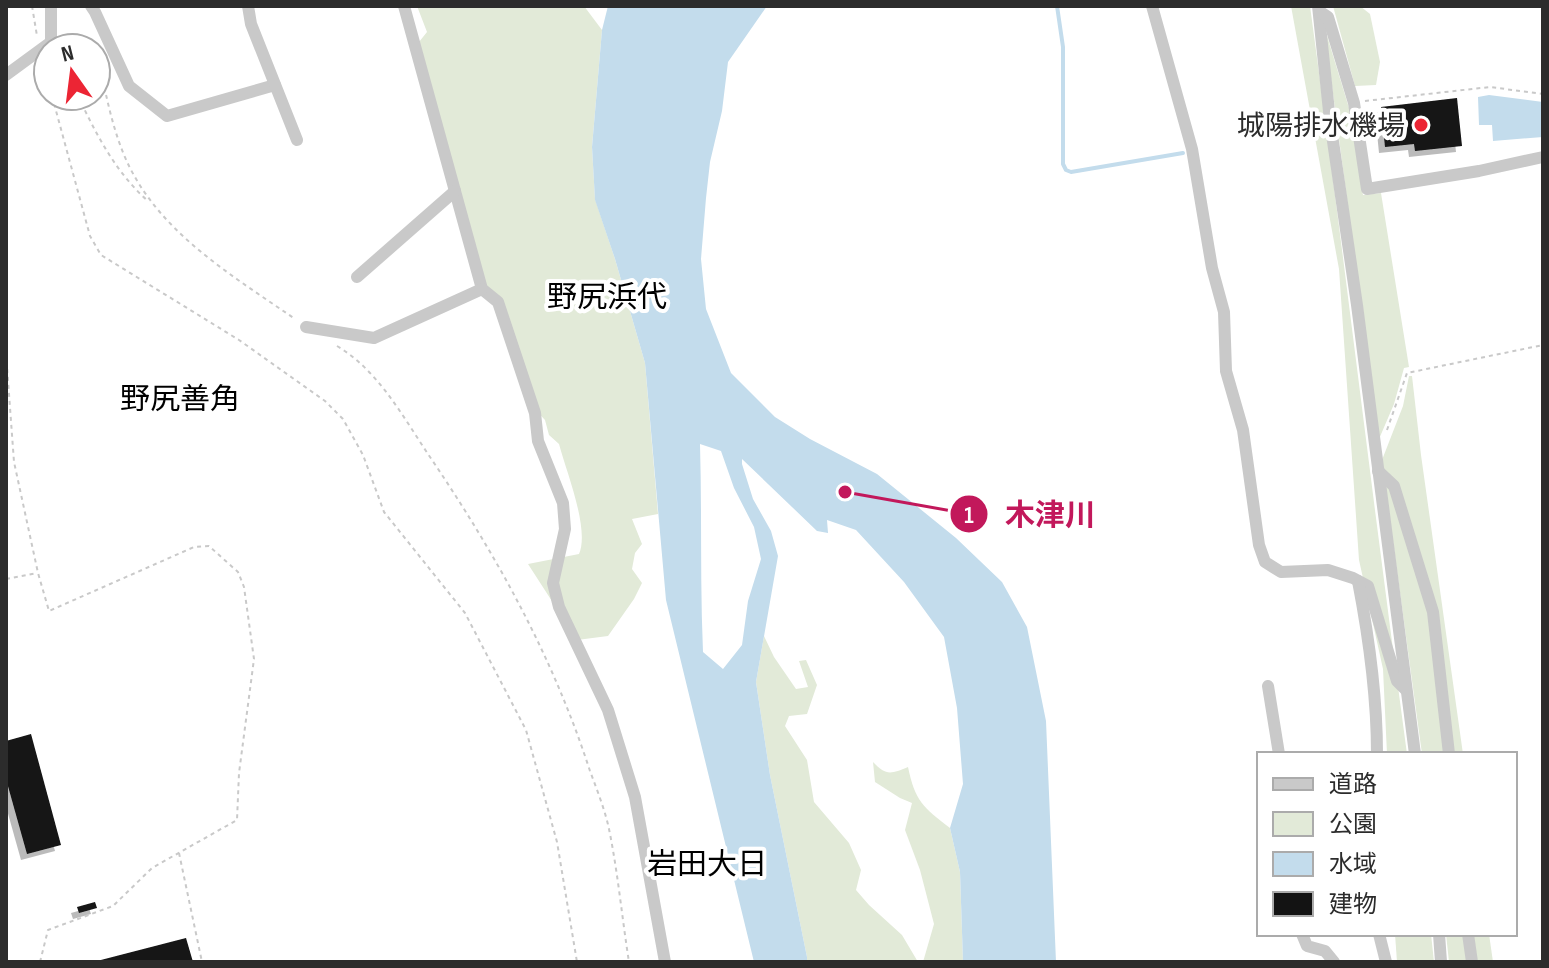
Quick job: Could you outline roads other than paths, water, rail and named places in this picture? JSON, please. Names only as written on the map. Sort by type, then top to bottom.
[{"type":"street","points":[[6,75],[51,42],[51,6]]},
{"type":"street","points":[[91,6],[129,86],[167,116],[275,85]]},
{"type":"street","points":[[248,6],[251,24],[297,140]]},
{"type":"street","points":[[404,6],[482,289],[498,302],[535,413],[538,441],[563,503],[565,529],[553,583],[559,607],[608,710],[635,797],[665,962]]},
{"type":"street","points":[[1152,6],[1192,149],[1212,268],[1224,312],[1226,371],[1243,430],[1259,545],[1265,562],[1281,572],[1328,570],[1368,586],[1397,681],[1406,690]]},
{"type":"street","points":[[1319,8],[1328,17],[1354,103],[1367,189],[1543,157]]},
{"type":"street","points":[[1319,8],[1330,121],[1415,752]]},
{"type":"street","points":[[357,277],[455,191]]},
{"type":"street","points":[[306,327],[374,338],[482,289]]},
{"type":"street","points":[[1378,471],[1394,486],[1433,612],[1449,752]]},
{"type":"street","points":[[1358,581],[1373,678],[1377,752]]},
{"type":"street","points":[[1268,686],[1279,752]]},
{"type":"street","points":[[1303,936],[1307,946],[1325,951],[1334,962]]},
{"type":"street","points":[[1380,936],[1386,962]]},
{"type":"street","points":[[1439,936],[1441,962]]},
{"type":"street","points":[[1468,936],[1472,962]]},
{"type":"water","points":[[608,6],[767,6],[728,62],[706,198],[701,259],[706,309],[731,373],[775,417],[877,474],[956,538],[1002,582],[1027,627],[1046,721],[1056,962],[963,962],[960,872],[950,828],[963,784],[957,708],[944,637],[904,582],[856,530],[827,520],[828,533],[817,531],[742,459],[753,499],[771,531],[778,556],[756,682],[770,775],[807,957],[807,962],[754,962],[666,600],[645,363],[595,200],[592,147],[602,30]],"holes":[[[700,444],[721,451],[734,488],[754,527],[761,559],[748,601],[742,645],[723,669],[703,652]]]},
{"type":"water","points":[[1489,95],[1543,102],[1543,137],[1493,141],[1492,125],[1479,125],[1478,97]]},
{"type":"waterway","points":[[1057,6],[1063,47],[1063,164],[1066,170],[1071,172],[1183,153]]},
{"type":"place","name":"城陽排水機場","points":[[1421,125]]},
{"type":"place","name":"木津川","points":[[845,492]]},
{"type":"district","name":"野尻浜代","points":[[607,297]]},
{"type":"district","name":"野尻善角","points":[[180,399]]},
{"type":"district","name":"岩田大日","points":[[707,864]]}]
